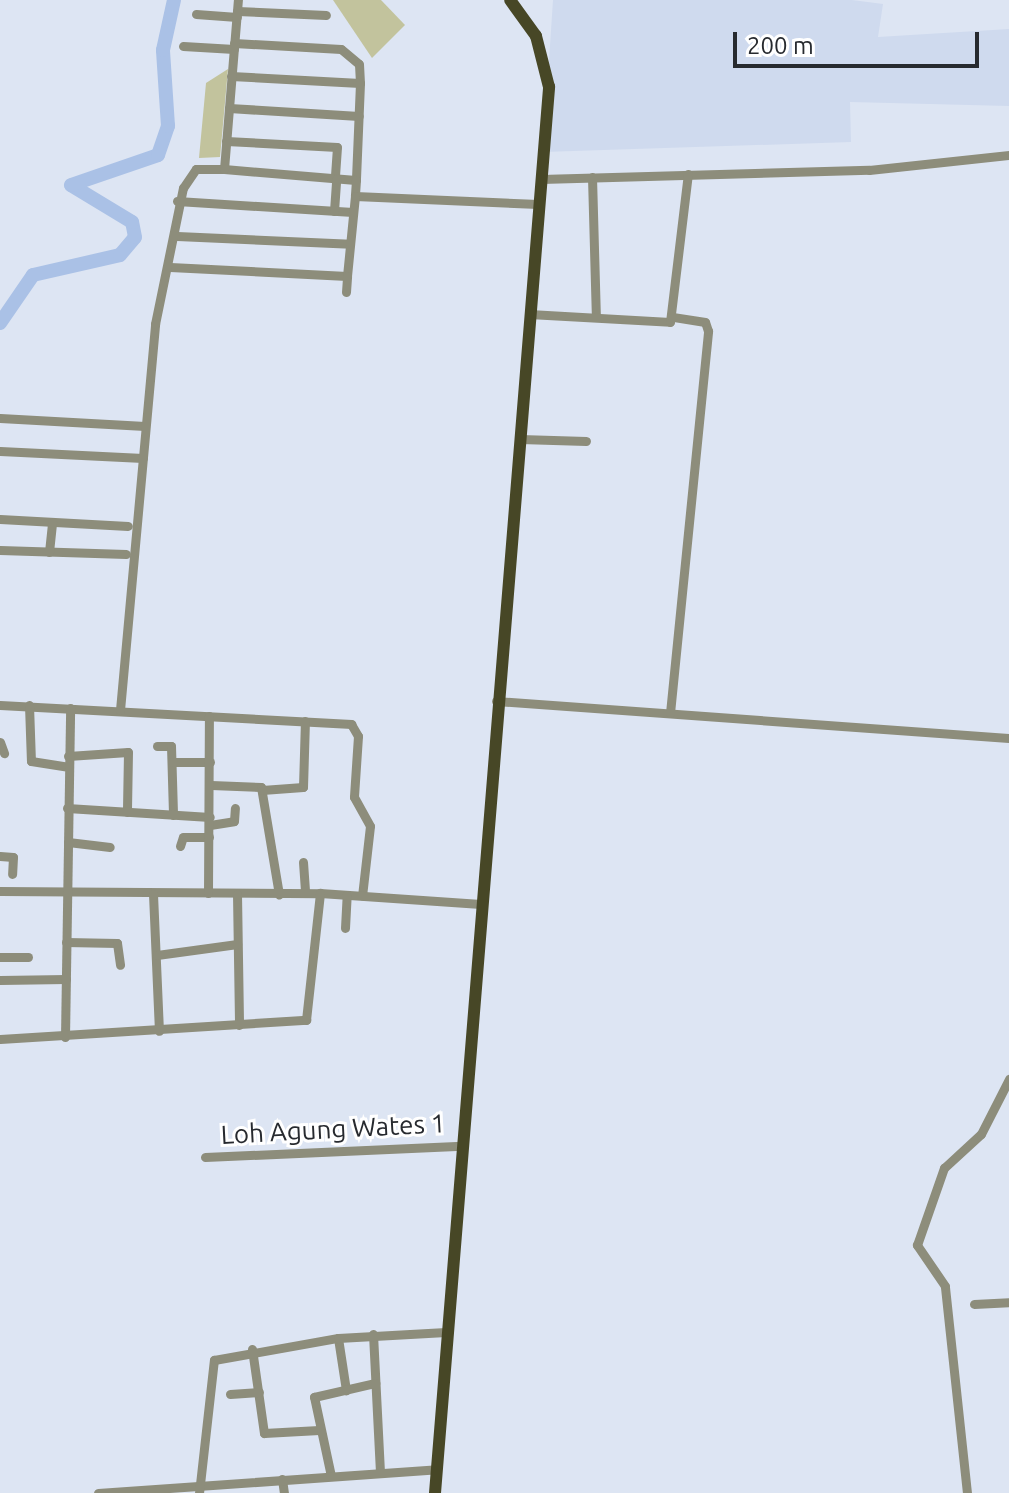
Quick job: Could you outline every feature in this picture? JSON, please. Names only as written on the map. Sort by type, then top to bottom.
[{"type":"main road","points":[[435,1493],[496,701],[549,78],[536,36],[510,0]]},
{"type":"street","points":[[224,169],[238,0]]},
{"type":"street","points":[[196,14],[326,15]]},
{"type":"street","points":[[183,46],[341,49],[359,64],[356,180],[346,292]]},
{"type":"street","points":[[231,76],[360,83]]},
{"type":"street","points":[[229,108],[359,116]]},
{"type":"street","points":[[226,141],[337,147],[334,211]]},
{"type":"street","points":[[541,179],[869,170],[1009,155]]},
{"type":"street","points":[[120,710],[155,324],[177,236],[177,201],[196,169],[356,180]]},
{"type":"street","points":[[529,314],[663,324],[672,317],[688,174]]},
{"type":"street","points":[[592,177],[596,317]]},
{"type":"street","points":[[355,196],[538,204]]},
{"type":"street","points":[[177,201],[353,212]]},
{"type":"street","points":[[177,236],[350,244]]},
{"type":"street","points":[[170,267],[347,276]]},
{"type":"street","points":[[670,713],[708,331],[705,322],[672,317]]},
{"type":"street","points":[[0,418],[145,426]]},
{"type":"street","points":[[520,439],[586,441]]},
{"type":"street","points":[[0,451],[143,458]]},
{"type":"street","points":[[0,519],[128,526]]},
{"type":"street","points":[[49,552],[52,522]]},
{"type":"street","points":[[0,550],[126,554]]},
{"type":"street","points":[[496,701],[1009,738]]},
{"type":"street","points":[[0,705],[305,721],[357,730],[354,797],[370,826],[362,896]]},
{"type":"street","points":[[29,705],[31,761],[68,767]]},
{"type":"street","points":[[65,1037],[70,708]]},
{"type":"street","points":[[208,893],[209,716]]},
{"type":"street","points":[[211,785],[252,783],[262,790],[303,787],[305,721]]},
{"type":"street","points":[[0,742],[4,753]]},
{"type":"street","points":[[157,746],[171,746],[173,815]]},
{"type":"street","points":[[68,756],[128,752],[127,812]]},
{"type":"street","points":[[173,762],[210,762]]},
{"type":"street","points":[[262,790],[279,894]]},
{"type":"street","points":[[67,808],[173,815],[210,821],[234,821],[235,808]]},
{"type":"street","points":[[180,846],[183,837],[209,837]]},
{"type":"street","points":[[68,842],[110,847]]},
{"type":"street","points":[[0,856],[13,857],[12,874]]},
{"type":"street","points":[[303,862],[305,893]]},
{"type":"street","points":[[0,891],[320,893],[481,904]]},
{"type":"street","points":[[0,1039],[159,1031],[308,1016],[320,893]]},
{"type":"street","points":[[153,894],[159,1031]]},
{"type":"street","points":[[237,894],[239,1025]]},
{"type":"street","points":[[345,928],[347,895]]},
{"type":"street","points":[[66,942],[117,943],[120,965]]},
{"type":"street","points":[[157,955],[237,944]]},
{"type":"street","points":[[0,957],[28,957]]},
{"type":"street","points":[[0,980],[66,979]]},
{"type":"street","points":[[967,1493],[945,1286],[917,1245],[944,1168],[981,1134],[1009,1079]]},
{"type":"street","name":"Loh Agung Wates 1","points":[[205,1157],[462,1146]]},
{"type":"street","points":[[974,1304],[1009,1302]]},
{"type":"street","points":[[199,1489],[211,1362],[252,1349],[338,1338],[446,1332]]},
{"type":"street","points":[[373,1334],[380,1472]]},
{"type":"street","points":[[338,1338],[346,1390]]},
{"type":"street","points":[[252,1349],[266,1435],[319,1430]]},
{"type":"street","points":[[331,1476],[314,1397],[375,1383]]},
{"type":"street","points":[[230,1394],[259,1392]]},
{"type":"street","points":[[98,1493],[199,1489],[282,1479],[437,1469]]},
{"type":"street","points":[[282,1479],[284,1493]]},
{"type":"shaded area","points":[[553,0],[852,0],[883,4],[878,37],[1009,29],[1009,106],[850,102],[851,142],[543,152]]},
{"type":"green space","points":[[333,0],[381,0],[405,25],[372,58]]},
{"type":"green space","points":[[228,69],[220,157],[199,158],[206,83]]},
{"type":"waterway","points":[[0,323],[33,275],[120,255],[135,237],[132,222],[71,185],[158,155],[168,126],[163,50],[174,0]]}]
